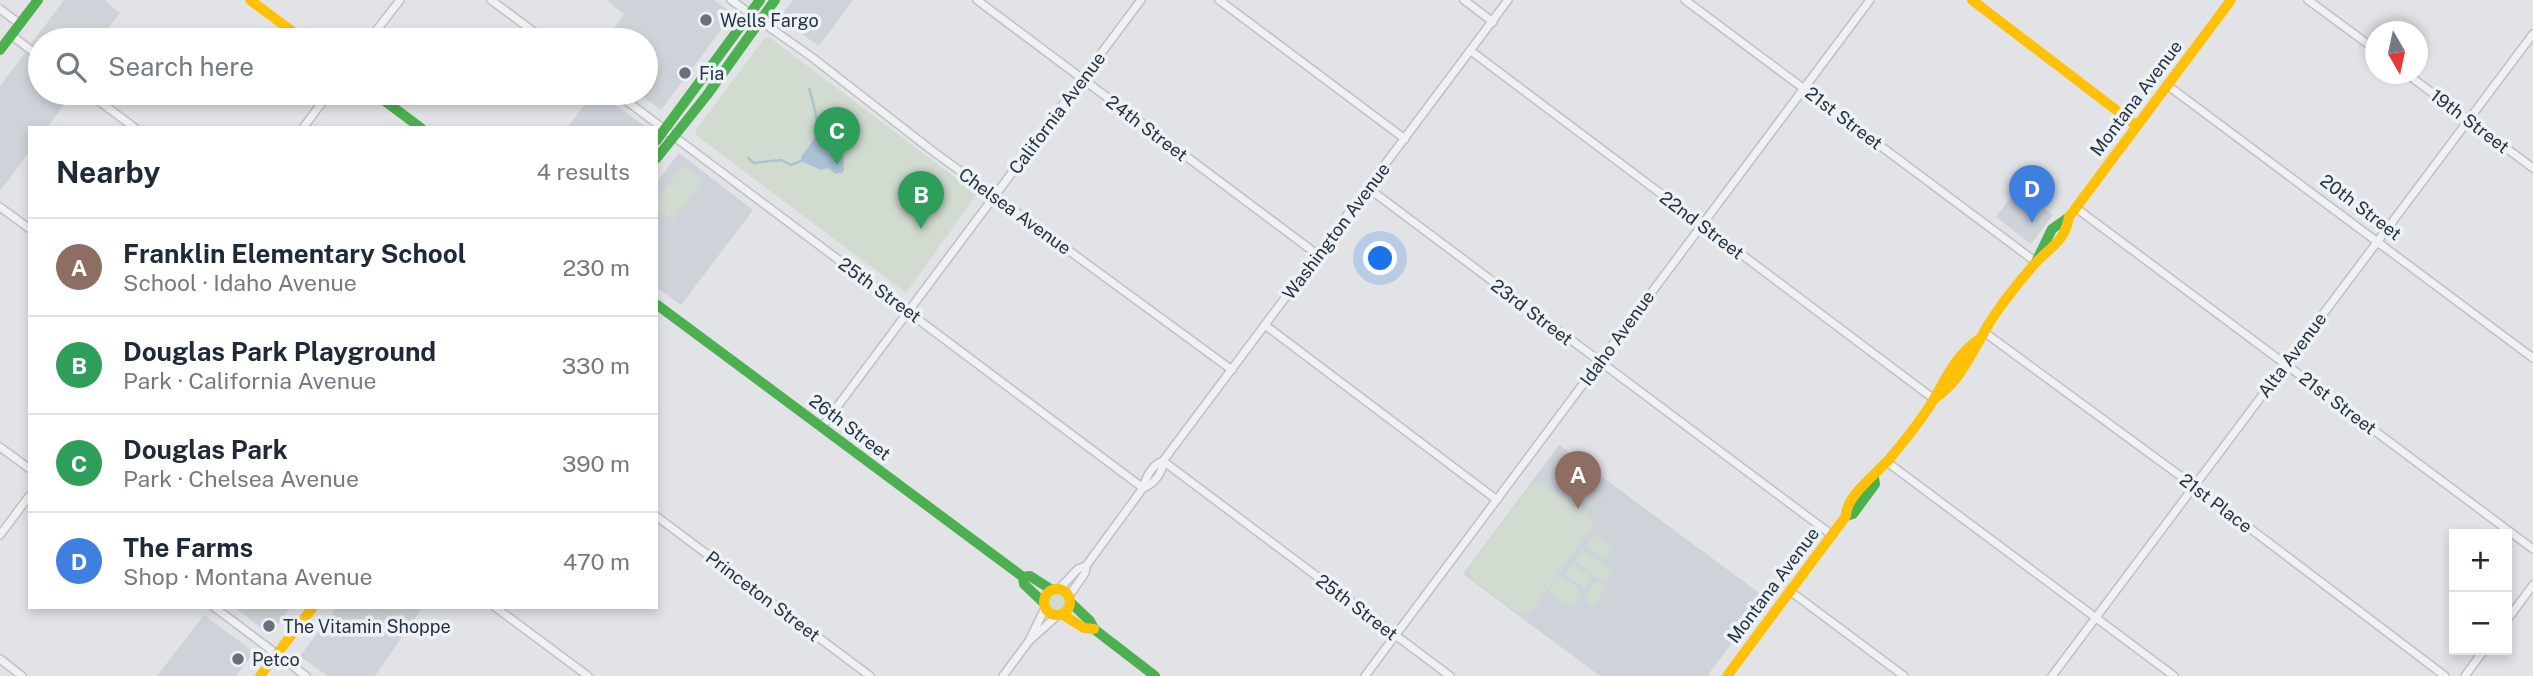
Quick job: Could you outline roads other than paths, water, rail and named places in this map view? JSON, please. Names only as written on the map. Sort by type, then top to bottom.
[{"type":"street","points":[[0,50],[38,0]]},
{"type":"street","points":[[250,0],[288,28]]},
{"type":"street","points":[[378,28],[400,0]]},
{"type":"street","points":[[491,0],[529,28]]},
{"type":"street","name":"Chelsea Avenue","points":[[731,0],[1232,370]]},
{"type":"street","points":[[658,155],[709,70],[760,0]]},
{"type":"street","points":[[658,140],[669,134],[719,76],[775,0]]},
{"type":"street","name":"24th Street","points":[[977,0],[1318,256]]},
{"type":"street","name":"California Avenue","points":[[822,427],[1141,0]]},
{"type":"street","points":[[1219,0],[1405,139]]},
{"type":"street","points":[[1464,0],[1493,22]]},
{"type":"street","name":"Washington Avenue","points":[[1063,595],[1085,573],[1086,566],[1143,488],[1145,479],[1156,463],[1163,461],[1508,0]]},
{"type":"street","name":"21st Street","points":[[1685,0],[2036,262]]},
{"type":"street","name":"Idaho Avenue","points":[[1365,676],[1870,0]]},
{"type":"street","points":[[1972,0],[2137,126]]},
{"type":"street","name":"Montana Avenue","points":[[1727,676],[1846,516],[1846,508],[1868,479],[1874,478],[1934,399],[1944,393],[1977,349],[1982,335],[2036,262],[2051,252],[2057,244],[2068,229],[2073,212],[2231,0]]},
{"type":"street","points":[[2308,0],[2365,43]]},
{"type":"street","points":[[0,9],[20,24]]},
{"type":"street","name":"Alta Avenue","points":[[2052,676],[2533,34]]},
{"type":"street","points":[[11,35],[28,48]]},
{"type":"street","name":"22nd Street","points":[[1471,51],[1934,399]]},
{"type":"street","points":[[709,70],[719,76]]},
{"type":"street","name":"19th Street","points":[[2420,84],[2533,168]]},
{"type":"street","name":"20th Street","points":[[2167,85],[2533,358]]},
{"type":"street","points":[[104,105],[132,126]]},
{"type":"street","points":[[304,126],[320,105]]},
{"type":"street","points":[[390,105],[418,126]]},
{"type":"street","name":"25th Street","points":[[632,105],[1143,488]]},
{"type":"street","name":"23rd Street","points":[[1368,188],[1832,535]]},
{"type":"street","points":[[0,207],[28,228]]},
{"type":"street","name":"21st Street","points":[[2073,212],[2285,363],[2533,549]]},
{"type":"street","name":"26th Street","points":[[658,305],[1023,577],[1030,576],[1063,595],[1090,621],[1094,629],[1155,676]]},
{"type":"street","points":[[1265,325],[1497,500]]},
{"type":"street","name":"21st Place","points":[[1982,335],[2194,486],[2445,676]]},
{"type":"street","points":[[0,447],[28,468]]},
{"type":"street","name":"25th Street","points":[[1163,461],[1450,676]]},
{"type":"street","points":[[1887,462],[2174,676]]},
{"type":"street","points":[[0,535],[28,498]]},
{"type":"street","name":"Princeton Street","points":[[658,517],[870,676]]},
{"type":"street","name":"26th Street","points":[[1023,577],[1024,584],[1045,605]]},
{"type":"street","points":[[2512,613],[2533,584]]},
{"type":"street","points":[[1790,591],[1904,676]]},
{"type":"street","points":[[1003,676],[1029,641],[1045,605],[1046,595],[1063,595],[1068,611],[1029,641]]},
{"type":"street","points":[[1045,605],[1050,613],[1060,615]]},
{"type":"street","points":[[217,609],[306,676]]},
{"type":"street","points":[[260,676],[311,609]]},
{"type":"street","points":[[498,609],[588,676]]},
{"type":"street","name":"26th Street","points":[[1060,615],[1084,628],[1094,629]]},
{"type":"street","points":[[2465,676],[2480,655]]},
{"type":"street","points":[[0,659],[22,676]]},
{"type":"water","points":[[819,132],[827,136],[827,145],[834,145],[836,150],[843,152],[842,173],[835,174],[828,168],[821,170],[801,161],[801,157]]},
{"type":"waterway","points":[[809,89],[819,132]]},
{"type":"waterway","points":[[748,158],[754,163],[781,160],[791,165],[801,161]]},
{"type":"place","name":"Wells Fargo","points":[[706,20]]},
{"type":"place","name":"Fia","points":[[685,73]]},
{"type":"place","name":"Douglas Park","points":[[837,165]]},
{"type":"place","name":"The Farms","points":[[2032,223]]},
{"type":"place","name":"Douglas Park Playground","points":[[921,229]]},
{"type":"place","name":"Franklin Elementary School","points":[[1578,509]]},
{"type":"place","name":"The Vitamin Shoppe","points":[[269,626]]},
{"type":"place","name":"Petco","points":[[238,659]]}]
